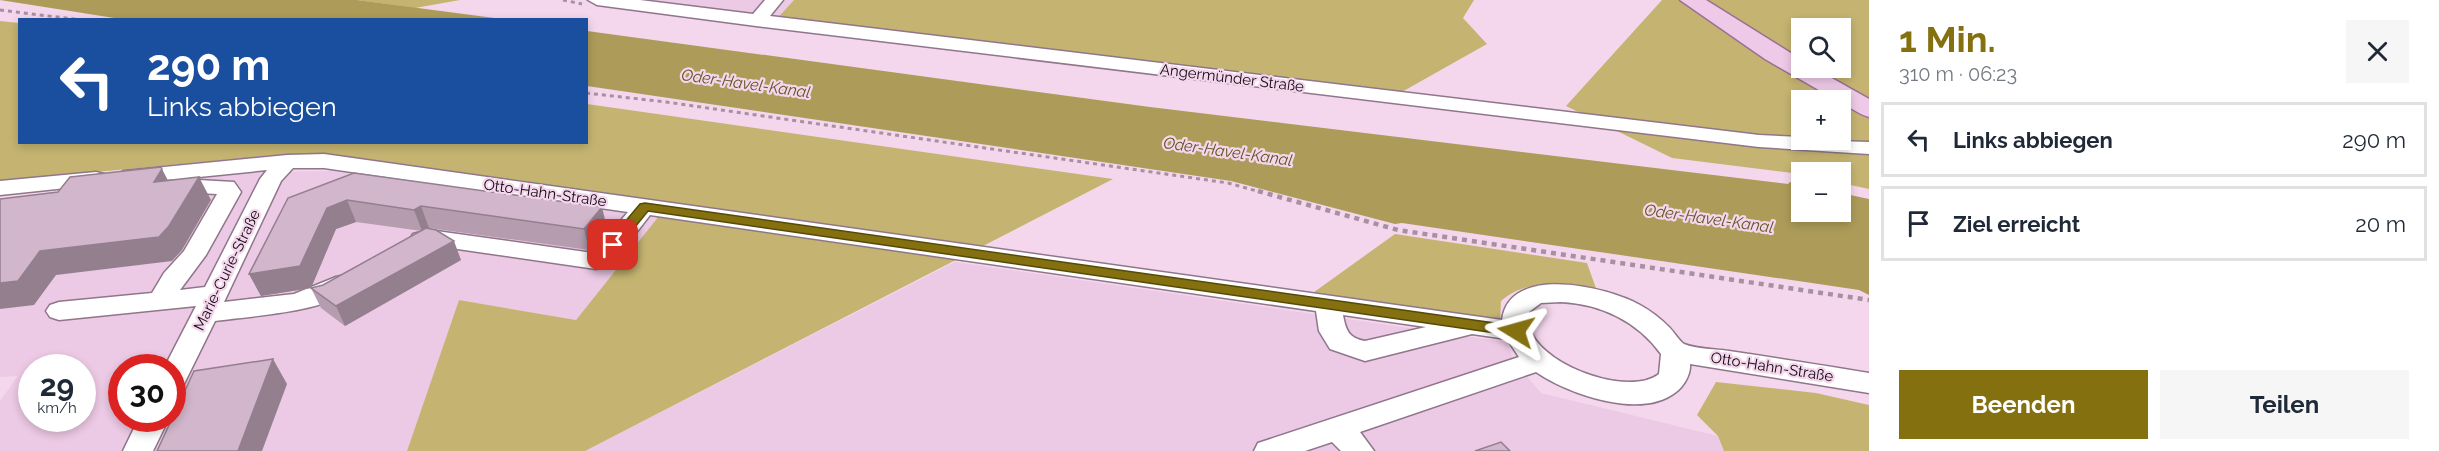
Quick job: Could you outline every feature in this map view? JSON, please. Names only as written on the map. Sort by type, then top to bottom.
[{"type":"main road","points":[[1691,0],[1773,54],[1869,109]]},
{"type":"street","name":"Angermünder Straße","points":[[597,0],[1759,141],[1869,148]]},
{"type":"street","points":[[756,21],[774,0]]},
{"type":"street","name":"Otto-Hahn-Straße","points":[[0,188],[287,162],[324,161],[1516,331]]},
{"type":"street","name":"Marie-Curie-Straße","points":[[185,354],[272,179],[287,162]]},
{"type":"street","points":[[161,300],[173,279],[194,255],[230,192],[226,187],[185,187],[185,182],[192,170]]},
{"type":"street","points":[[399,253],[429,237],[596,261],[603,258],[645,207]]},
{"type":"street","points":[[59,311],[161,300],[210,304],[306,302],[322,296],[370,269]]},
{"type":"street","points":[[1551,293],[1574,293],[1598,298],[1645,321],[1664,336],[1675,352],[1678,367],[1673,380],[1660,389],[1640,393],[1614,392],[1588,385],[1562,374],[1540,360],[1525,346],[1516,331],[1514,317],[1520,305],[1533,297],[1551,293]]},
{"type":"street","points":[[1328,305],[1332,332],[1339,344],[1365,351],[1475,325]]},
{"type":"street","name":"Otto-Hahn-Straße","points":[[1675,352],[1869,383]]},
{"type":"street","points":[[1269,451],[1540,360]]},
{"type":"street","points":[[1338,428],[1359,451]]},
{"type":"street","points":[[138,451],[147,432]]},
{"type":"path","points":[[0,10],[65,18]]},
{"type":"path","points":[[588,93],[666,102],[700,109],[1228,183],[1398,230],[1612,264],[1869,300]]},
{"type":"shaded area","points":[[357,0],[460,0],[415,8]]},
{"type":"shaded area","points":[[597,0],[794,0],[773,23]]},
{"type":"shaded area","points":[[794,0],[1474,0],[1463,18],[1487,44],[1400,93],[773,23]]},
{"type":"shaded area","points":[[1662,0],[1869,0],[1869,189],[1851,185],[1851,162],[1791,162],[1791,173],[1672,158],[1566,106]]},
{"type":"shaded area","points":[[0,21],[18,23],[18,144],[588,144],[588,104],[1113,179],[585,451],[407,451],[459,300],[576,320],[659,216],[311,155],[276,155],[0,181]]},
{"type":"shaded area","points":[[331,171],[659,216],[576,320],[459,300],[407,451],[0,451],[0,401],[18,376],[0,377],[0,224],[22,197],[258,172]]},
{"type":"shaded area","points":[[1395,234],[1587,263],[1598,294],[1561,285],[1523,288],[1511,293],[1501,301],[1500,323],[1310,295]]},
{"type":"shaded area","points":[[955,262],[1507,342],[1513,360],[1541,393],[1718,436],[1724,451],[585,451]]},
{"type":"shaded area","points":[[1716,382],[1816,393],[1869,405],[1869,451],[1724,451],[1718,436],[1697,415]]},
{"type":"water","points":[[0,0],[357,0],[494,18],[114,18]]},
{"type":"water","name":"Oder-Havel-Kanal","points":[[588,31],[1150,107],[1788,184],[1791,182],[1791,222],[1851,222],[1851,195],[1869,199],[1869,295],[1859,290],[1402,223],[1395,224],[1231,181],[588,86]]},
{"type":"building","points":[[161,167],[154,182],[199,177],[169,226],[159,237],[40,251],[18,281],[0,283],[0,199],[58,192],[70,177]]},
{"type":"building","points":[[354,173],[602,207],[584,229],[421,206],[414,210],[347,200],[327,208],[300,266],[249,274],[288,198]]},
{"type":"building","points":[[426,228],[436,230],[454,241],[336,306],[311,288],[323,285]]},
{"type":"building","points":[[273,359],[238,451],[157,451],[166,432],[186,432],[186,388],[194,371]]},
{"type":"building","points":[[1501,442],[1510,451],[1475,451]]},
{"type":"route","points":[[613,245],[645,207],[1516,331]]}]
